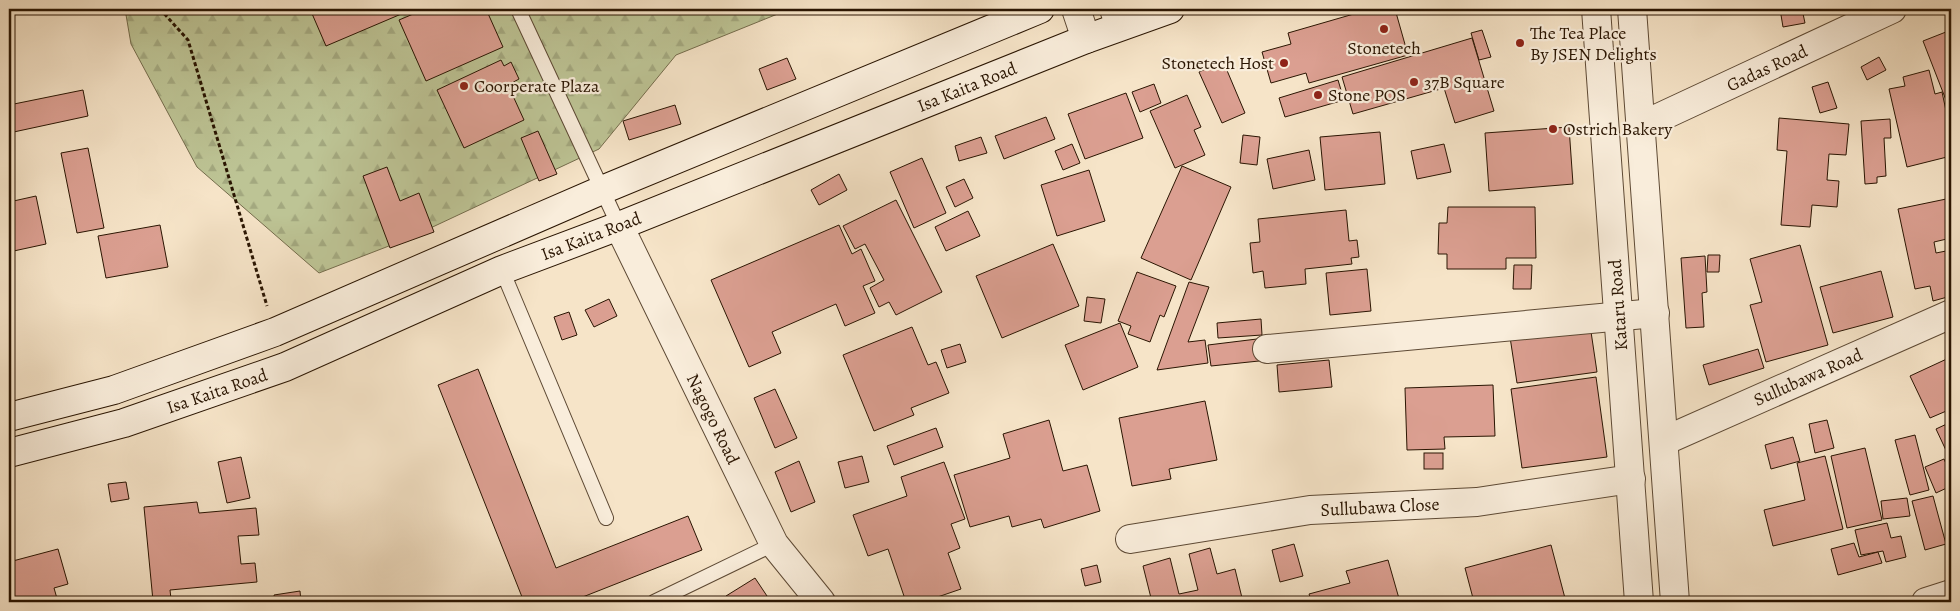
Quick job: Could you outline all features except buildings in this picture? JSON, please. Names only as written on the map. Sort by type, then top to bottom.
[{"type":"street","points":[[987,30],[1008,9]]},
{"type":"street","name":"Isa Kaita Road","points":[[9,417],[114,390],[275,332],[602,190],[1040,9]]},
{"type":"street","points":[[1076,9],[1086,39]]},
{"type":"street","name":"Isa Kaita Road","points":[[9,453],[124,423],[285,367],[502,270],[619,226],[1086,39],[1117,17],[1170,9]]},
{"type":"street","name":"Kataru Road","points":[[1596,9],[1639,602]]},
{"type":"street","name":"Kataru Road","points":[[1632,9],[1675,602]]},
{"type":"street","name":"Gadas Road","points":[[1641,126],[1892,9]]},
{"type":"street","name":"Nagogo Road","points":[[619,226],[774,544],[821,602]]},
{"type":"street","points":[[1267,349],[1655,313]]},
{"type":"street","name":"Sullubawa Road","points":[[1664,441],[1951,314]]},
{"type":"street","name":"Sullubawa Close","points":[[1130,539],[1310,510],[1477,502],[1631,479]]},
{"type":"street","points":[[1926,602],[1951,594]]},
{"type":"lane","points":[[518,9],[619,226]]},
{"type":"lane","points":[[502,270],[606,518]]},
{"type":"lane","points":[[654,602],[774,544]]},
{"type":"path","points":[[160,9],[188,40],[275,332]]},
{"type":"green space","points":[[125,9],[790,9],[676,55],[599,149],[407,239],[319,273],[197,167],[131,44]]},
{"type":"place","name":"Stonetech","points":[[1384,29]]},
{"type":"place","name":"The Tea Place By JSEN Delights","points":[[1520,43]]},
{"type":"place","name":"Stonetech Host","points":[[1284,63]]},
{"type":"place","name":"37B Square","points":[[1414,82]]},
{"type":"place","name":"Coorperate Plaza","points":[[464,86]]},
{"type":"place","name":"Stone POS","points":[[1318,95]]},
{"type":"place","name":"Ostrich Bakery","points":[[1553,129]]}]
